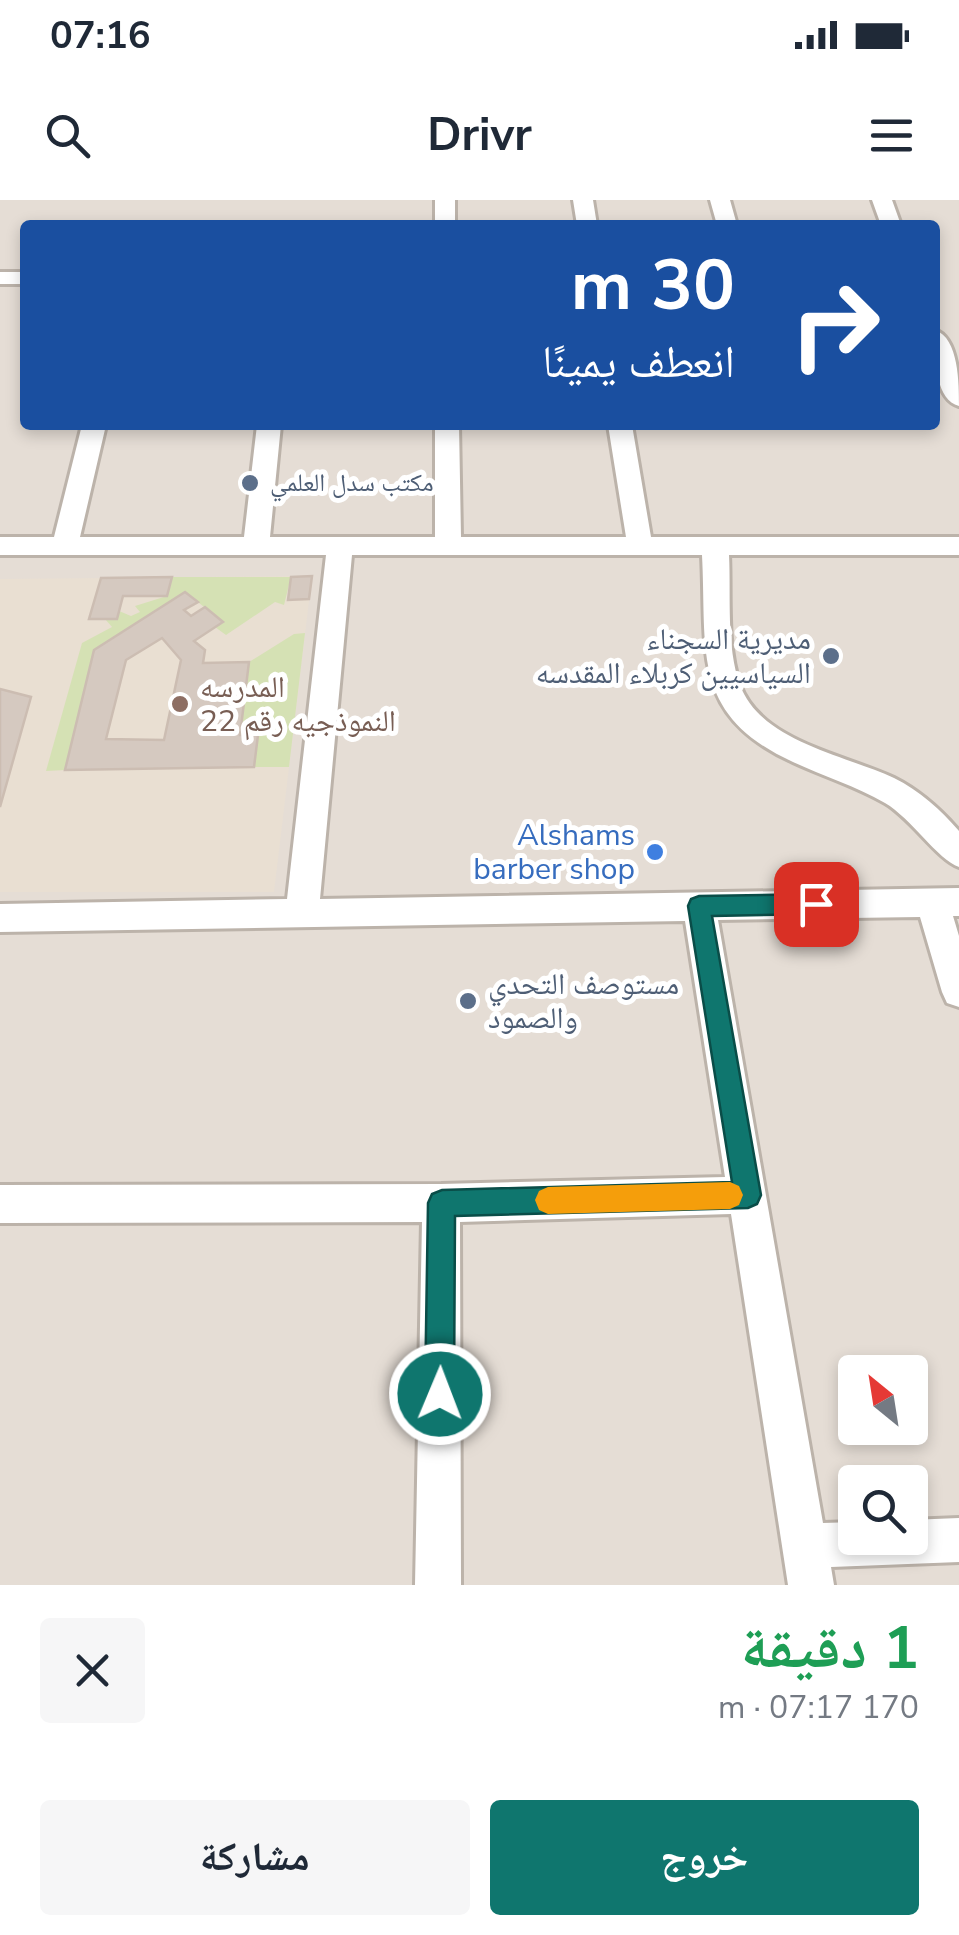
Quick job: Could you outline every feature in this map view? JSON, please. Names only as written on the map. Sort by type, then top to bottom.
[{"type":"street","points":[[940,350],[959,399]]},
{"type":"street","points":[[65,546],[93,430]]},
{"type":"street","points":[[256,546],[269,430]]},
{"type":"street","points":[[447,430],[448,546]]},
{"type":"street","points":[[621,430],[640,546]]},
{"type":"street","points":[[0,546],[959,546]]},
{"type":"street","points":[[302,913],[340,546]]},
{"type":"street","points":[[715,546],[725,684],[743,717],[782,744],[904,798],[944,833],[959,854]]},
{"type":"street","points":[[0,918],[945,902],[959,992]]},
{"type":"street","points":[[699,906],[808,1566],[959,1540]]},
{"type":"street","points":[[0,1204],[442,1203],[748,1195]]},
{"type":"street","points":[[438,1585],[442,1203]]},
{"type":"shaded area","points":[[0,200],[959,200],[959,1585],[0,1585]]},
{"type":"shaded area","points":[[312,576],[274,892],[0,892],[0,579]]},
{"type":"green space","points":[[172,577],[291,577],[284,605],[275,602],[226,635],[215,627],[222,621],[185,592],[94,650],[65,770],[46,771],[82,643],[112,627],[105,619],[119,611],[131,616],[140,612],[135,606],[167,596]]},
{"type":"green space","points":[[305,633],[289,767],[254,767],[258,735],[240,735],[249,662],[294,634]]},
{"type":"building","points":[[312,576],[309,599],[288,600],[291,577]]},
{"type":"building","points":[[172,577],[167,596],[123,596],[117,619],[89,619],[101,578]]},
{"type":"building","points":[[185,592],[198,602],[184,610],[191,616],[205,607],[223,622],[194,641],[205,650],[203,663],[249,662],[240,735],[258,735],[254,767],[65,770],[94,650]],"holes":[[[162,638],[181,660],[164,740],[106,739],[126,660]]]},
{"type":"building","points":[[0,689],[31,697],[0,807]]},
{"type":"slow traffic","points":[[548,1200],[730,1195]]},
{"type":"place","name":"مكتب سدل العلمي","points":[[250,483]]},
{"type":"place","name":"مديرية السجناء السياسيين كربلاء المقدسه","points":[[831,656]]},
{"type":"place","name":"المدرسه النموذجيه رقم 22","points":[[180,704]]},
{"type":"place","name":"Alshams barber shop","points":[[655,852]]},
{"type":"place","name":"مستوصف التحدي والصمود","points":[[468,1001]]},
{"type":"route","points":[[440,1394],[442,1203],[748,1195],[699,906],[816,904]]}]
